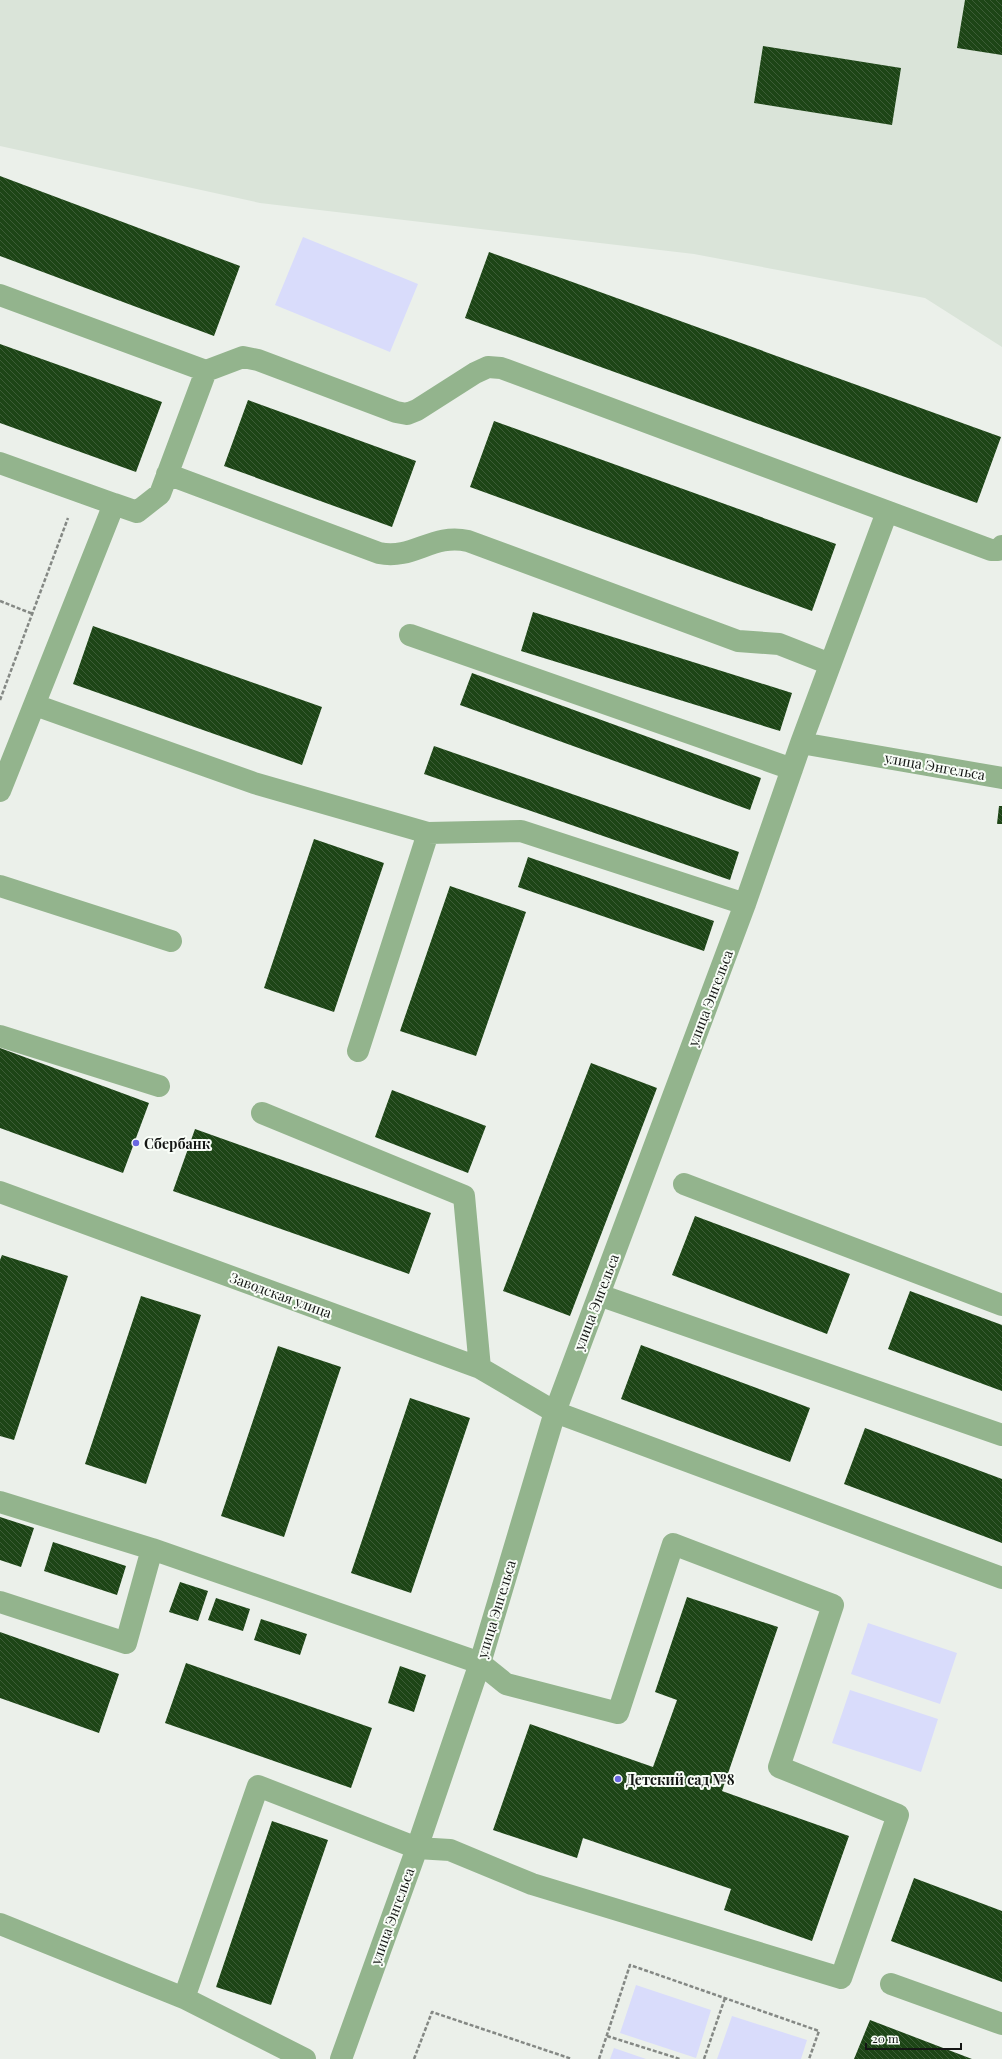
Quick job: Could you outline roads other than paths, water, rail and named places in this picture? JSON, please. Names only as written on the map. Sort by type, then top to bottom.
[{"type":"street","points":[[0,295],[206,371],[243,357],[396,412],[407,414],[417,410],[475,373],[488,367],[501,368],[991,550],[998,550],[1002,546]]},
{"type":"street","points":[[0,464],[137,512],[160,494],[206,371]]},
{"type":"street","points":[[167,474],[379,553],[392,556],[403,554],[438,541],[454,538],[468,541],[738,641],[779,644],[830,664]]},
{"type":"street","points":[[0,791],[114,504]]},
{"type":"street","points":[[801,743],[887,512]]},
{"type":"street","points":[[410,635],[792,769]]},
{"type":"street","points":[[34,705],[254,783],[428,834],[521,831],[745,904]]},
{"type":"street","name":"улица Энгельса","points":[[341,2059],[417,1848],[480,1663],[555,1412],[745,904],[801,743],[1002,778]]},
{"type":"street","points":[[358,1051],[428,834]]},
{"type":"street","points":[[0,886],[171,941]]},
{"type":"street","points":[[0,1036],[159,1086]]},
{"type":"street","points":[[262,1113],[464,1196],[480,1368]]},
{"type":"street","points":[[684,1184],[1002,1305]]},
{"type":"street","name":"Заводская улица","points":[[0,1192],[480,1368],[555,1412],[1002,1578]]},
{"type":"street","points":[[599,1295],[1002,1435]]},
{"type":"street","points":[[0,1502],[152,1549],[480,1663],[506,1684],[618,1713],[672,1544],[833,1606],[779,1767],[898,1816],[842,1978],[532,1884],[450,1850],[417,1848],[258,1786],[184,1998]]},
{"type":"street","points":[[0,1602],[126,1643],[152,1549]]},
{"type":"street","points":[[0,1924],[184,1998],[305,2059]]},
{"type":"street","points":[[892,1984],[1002,2024]]},
{"type":"place","name":"Сбербанк","points":[[136,1143]]},
{"type":"place","name":"Детский сад №8","points":[[618,1779]]}]
